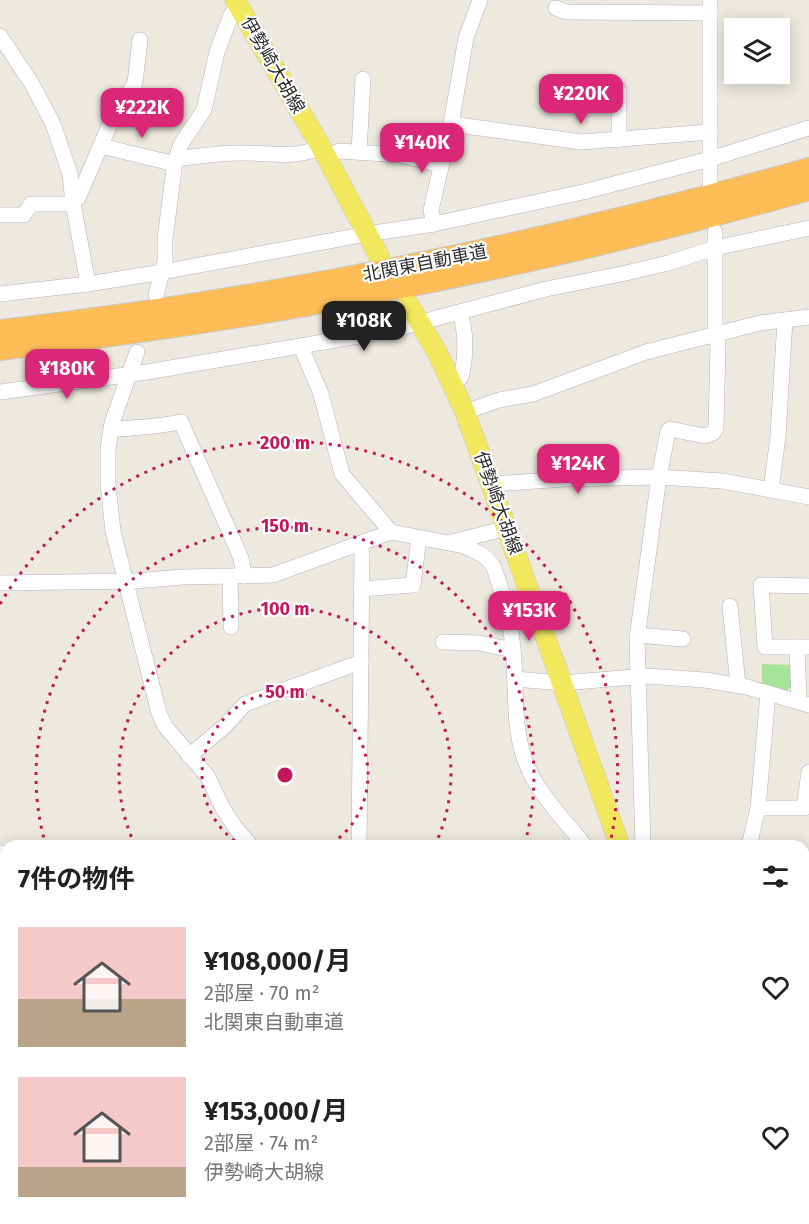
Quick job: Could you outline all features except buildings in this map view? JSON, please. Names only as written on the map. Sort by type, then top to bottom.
[{"type":"highway","name":"北関東自動車道","points":[[0,331],[214,302],[386,271],[624,219],[809,169]]},
{"type":"highway","name":"北関東自動車道","points":[[0,350],[214,321],[383,291],[628,237],[809,189]]},
{"type":"main road","name":"伊勢崎大胡線","points":[[236,2],[324,152],[379,256]]},
{"type":"main road","name":"伊勢崎大胡線","points":[[408,303],[453,385],[465,412],[617,840]]},
{"type":"street","points":[[434,224],[431,210],[440,165],[451,124],[466,39],[480,0]]},
{"type":"street","points":[[156,295],[165,261],[167,213],[176,160],[181,144],[204,110],[217,52],[236,2]]},
{"type":"street","points":[[556,8],[566,12],[710,7],[710,183]]},
{"type":"street","points":[[0,36],[32,84],[52,124],[70,174],[88,284]]},
{"type":"street","points":[[73,203],[83,188],[115,115],[135,83],[140,40]]},
{"type":"street","points":[[359,152],[363,79]]},
{"type":"street","points":[[563,85],[614,84],[619,91],[619,140]]},
{"type":"street","points":[[451,124],[581,142],[710,132]]},
{"type":"street","points":[[0,294],[88,284],[434,224],[583,192],[710,159],[809,128]]},
{"type":"street","points":[[101,146],[176,160],[241,153],[291,155],[339,151],[400,155],[440,165]]},
{"type":"street","points":[[0,215],[24,215],[31,204],[73,203]]},
{"type":"street","points":[[0,392],[129,375],[388,331],[546,289],[668,263],[716,248],[809,228]]},
{"type":"street","points":[[643,840],[638,635],[659,477],[670,429],[705,436],[715,430],[718,346],[715,334],[715,232]]},
{"type":"street","points":[[453,385],[461,377],[464,361],[463,330],[459,312]]},
{"type":"street","points":[[465,412],[499,400],[533,394],[646,352],[715,334],[809,317]]},
{"type":"street","points":[[771,490],[785,320]]},
{"type":"street","points":[[301,347],[321,394],[342,474],[391,532]]},
{"type":"street","points":[[137,352],[111,430],[108,461],[109,501],[113,531],[159,713],[165,726],[208,777],[222,807],[247,840]]},
{"type":"street","points":[[111,430],[141,426],[155,428],[181,422],[241,558],[231,627]]},
{"type":"street","points":[[492,484],[565,479],[659,477],[722,481],[809,496]]},
{"type":"street","points":[[448,543],[507,528]]},
{"type":"street","points":[[0,583],[262,576],[283,573],[391,532],[474,550],[491,562],[506,606],[513,650],[517,724],[527,766],[580,840]]},
{"type":"street","points":[[361,589],[413,585],[419,538]]},
{"type":"street","points":[[359,545],[362,553],[359,840]]},
{"type":"street","points":[[514,680],[562,683],[638,676],[705,680],[738,685],[804,703],[803,647],[765,647],[761,585],[809,586]]},
{"type":"street","points":[[730,606],[738,685]]},
{"type":"street","points":[[638,635],[683,639]]},
{"type":"street","points":[[443,642],[479,643],[513,650]]},
{"type":"street","points":[[189,756],[225,726],[245,704],[361,662]]},
{"type":"street","points":[[750,840],[758,808],[768,693]]},
{"type":"street","points":[[758,808],[804,808],[809,772]]},
{"type":"green space","points":[[762,664],[792,665],[792,685],[787,691],[762,684]]}]
